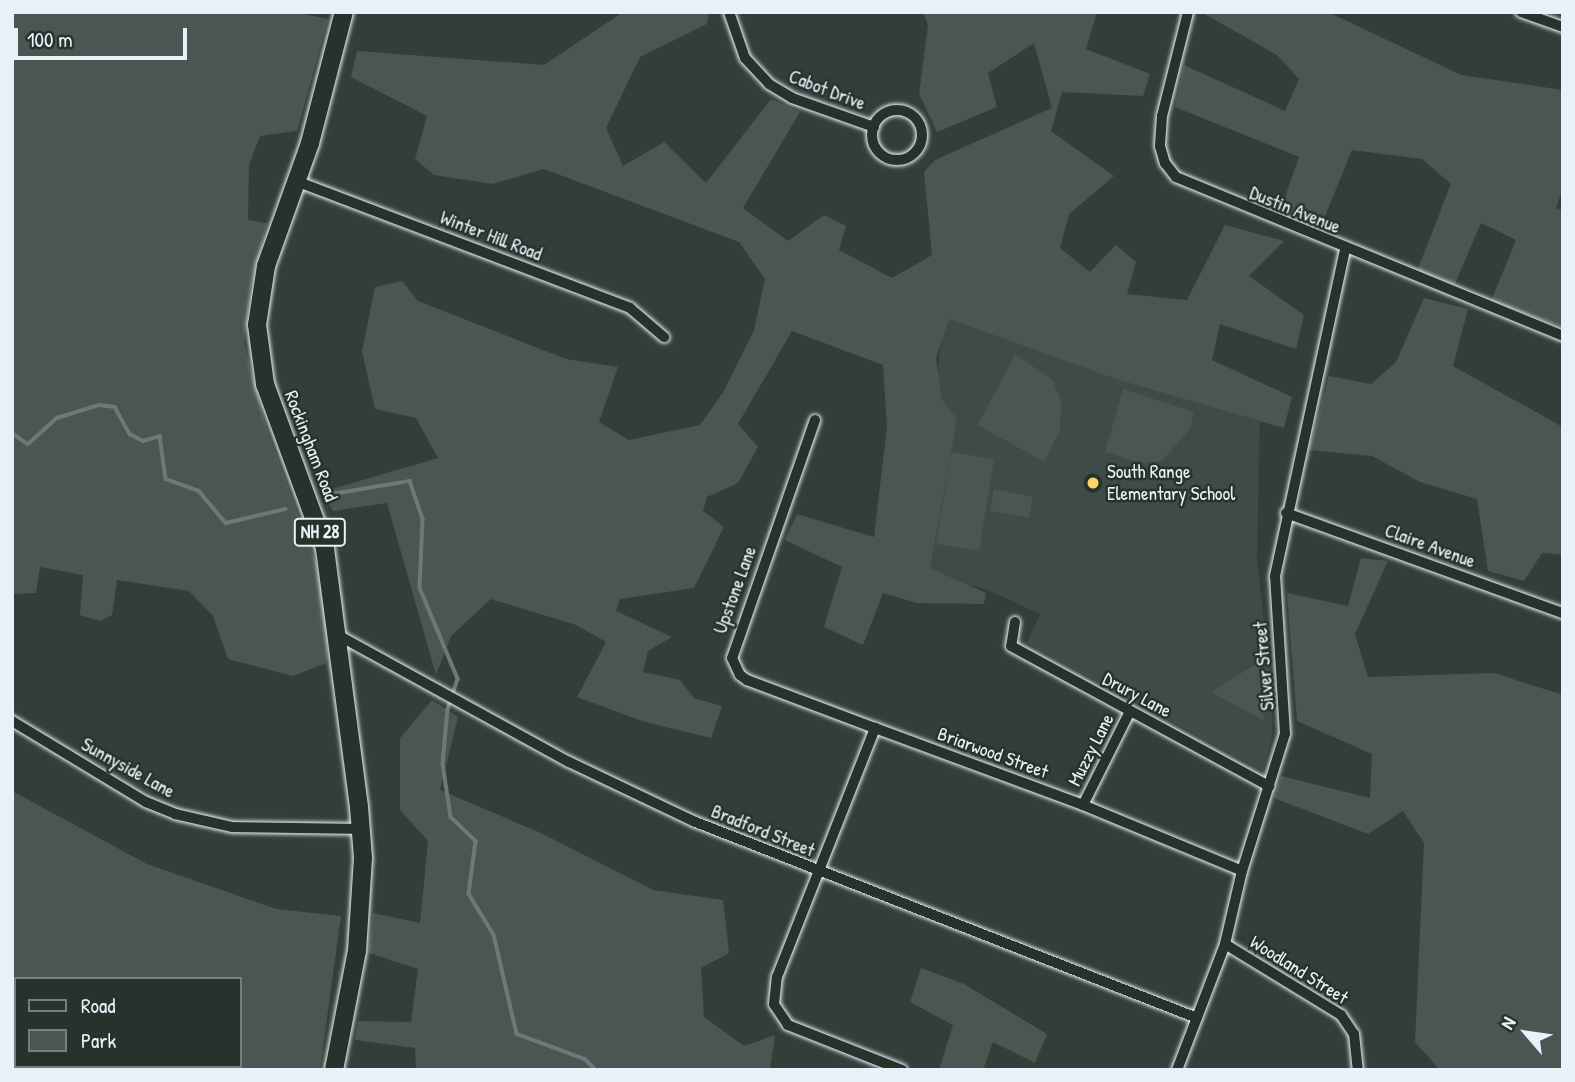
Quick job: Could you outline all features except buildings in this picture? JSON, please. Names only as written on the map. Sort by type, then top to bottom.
[{"type":"main road","name":"Rockingham Road","points":[[334,1070],[357,951],[360,829],[325,548],[265,384],[258,344],[261,286],[296,181],[344,12]]},
{"type":"street","name":"Cabot Drive","points":[[729,12],[745,58],[769,84],[792,98],[874,127]]},
{"type":"street","name":"Dustin Avenue","points":[[1188,12],[1162,116],[1164,163],[1186,185],[1563,336]]},
{"type":"street","points":[[1521,12],[1563,27]]},
{"type":"street","name":"Cabot Drive","points":[[885,113],[910,113],[921,126],[921,144],[911,156],[888,159],[873,142],[874,127],[885,113]]},
{"type":"street","name":"Winter Hill Road","points":[[296,181],[630,308],[664,337]]},
{"type":"street","name":"Silver Street","points":[[1177,1070],[1225,944],[1242,871],[1285,734],[1287,711],[1275,576],[1286,513],[1345,250]]},
{"type":"street","name":"Upstone Lane","points":[[815,421],[732,658],[740,675],[747,680],[874,728]]},
{"type":"street","name":"Claire Avenue","points":[[1286,513],[1563,612]]},
{"type":"street","name":"Drury Lane","points":[[1015,622],[1011,646],[1269,786]]},
{"type":"street","name":"Bradford Street","points":[[336,634],[617,786],[820,873],[1197,1018]]},
{"type":"street","name":"Muzzy Lane","points":[[1083,804],[1130,711]]},
{"type":"street","name":"Sunnyside Lane","points":[[12,721],[146,802],[175,814],[232,827],[360,829]]},
{"type":"street","points":[[874,728],[820,873],[777,977],[774,1004],[788,1025],[902,1070]]},
{"type":"street","name":"Briarwood Street","points":[[874,728],[1083,804],[1242,871]]},
{"type":"street","name":"Woodland Street","points":[[1225,944],[1341,1015],[1354,1034],[1359,1070]]},
{"type":"shaded area","name":"South Range Elementary School","points":[[944,307],[1260,407],[1257,560],[1272,691],[1272,736],[1263,771],[1027,643],[1040,614],[986,589],[919,575]]},
{"type":"green space","points":[[12,12],[294,12],[328,19],[297,131],[260,136],[249,165],[248,220],[267,223],[251,286],[244,343],[267,430],[315,560],[327,618],[327,663],[293,676],[228,659],[213,616],[189,591],[117,580],[112,615],[100,621],[80,615],[83,575],[40,567],[36,593],[12,594]]},
{"type":"green space","points":[[623,12],[709,12],[707,24],[640,57],[606,128],[623,166],[664,142],[706,183],[771,99],[800,112],[743,208],[788,241],[824,215],[846,226],[839,250],[892,278],[932,255],[924,172],[935,160],[1052,108],[1034,43],[988,73],[997,107],[937,132],[919,94],[928,25],[923,12],[1097,12],[1086,49],[1150,74],[1143,96],[1062,92],[1051,131],[1114,176],[1069,214],[1060,248],[1090,272],[1116,245],[1136,262],[1127,294],[1187,300],[1225,225],[1284,241],[1249,276],[1304,315],[1296,349],[1220,324],[1212,360],[1292,397],[1284,428],[1116,379],[949,319],[936,358],[942,400],[957,419],[930,568],[986,593],[984,604],[916,603],[883,593],[863,645],[824,627],[842,567],[785,540],[797,514],[874,537],[887,427],[883,365],[792,331],[738,424],[758,447],[738,483],[707,497],[703,511],[724,527],[694,588],[620,599],[616,611],[672,637],[648,651],[643,672],[680,680],[694,698],[722,706],[711,738],[645,722],[577,697],[606,642],[576,625],[491,599],[451,636],[436,675],[387,503],[333,511],[322,492],[438,458],[416,418],[375,409],[362,351],[375,287],[402,281],[418,301],[566,359],[618,367],[599,422],[629,440],[700,425],[724,391],[754,330],[765,279],[739,242],[544,169],[492,184],[434,175],[415,159],[427,116],[351,77],[357,51],[544,65]]},
{"type":"green space","points":[[1201,12],[1328,12],[1461,75],[1563,90],[1563,188],[1556,208],[1563,210],[1563,327],[1491,301],[1516,240],[1481,223],[1454,286],[1417,271],[1451,184],[1422,159],[1352,150],[1319,231],[1279,214],[1299,157],[1175,107],[1184,65],[1285,111],[1299,79],[1277,55]]},
{"type":"green space","points":[[1424,298],[1468,309],[1453,366],[1563,427],[1563,555],[1542,553],[1524,581],[1488,571],[1477,499],[1420,482],[1372,456],[1309,450],[1329,376],[1371,384],[1396,362]]},
{"type":"green space","points":[[1015,354],[1053,380],[1061,402],[1060,430],[1044,462],[978,425]]},
{"type":"green space","points":[[1123,389],[1194,412],[1190,429],[1162,461],[1140,463],[1105,452]]},
{"type":"green space","points":[[951,452],[994,459],[979,551],[936,544]]},
{"type":"green space","points":[[994,489],[1033,497],[1029,518],[990,511]]},
{"type":"green space","points":[[1361,558],[1388,561],[1355,634],[1368,677],[1494,673],[1563,695],[1563,1070],[1440,1070],[1415,1042],[1424,843],[1403,811],[1368,834],[1274,798],[1281,776],[1370,798],[1372,754],[1297,721],[1287,593],[1348,606]]},
{"type":"green space","points":[[1259,662],[1264,721],[1211,692]]},
{"type":"green space","points":[[432,700],[458,717],[440,790],[541,833],[653,890],[723,900],[729,953],[701,968],[704,1017],[744,1046],[775,1035],[770,1070],[416,1070],[415,1048],[355,1040],[358,1021],[411,1022],[418,969],[369,953],[373,913],[420,923],[428,841],[400,810],[400,738]]},
{"type":"green space","points":[[12,791],[147,864],[276,909],[341,916],[320,1070],[12,1070]]},
{"type":"green space","points":[[921,968],[964,984],[1047,1034],[1035,1063],[993,1042],[983,1070],[939,1070],[953,1025],[910,1002]]},
{"type":"waterway","points":[[12,433],[28,444],[57,418],[99,405],[115,407],[130,434],[143,441],[160,436],[166,479],[199,491],[226,523],[285,509]]},
{"type":"waterway","points":[[326,495],[410,481],[423,519],[420,588],[458,679],[448,709],[443,764],[451,817],[476,841],[469,894],[494,935],[517,1034],[585,1059],[596,1070]]},
{"type":"place","name":"South Range Elementary School","points":[[1093,483]]}]
